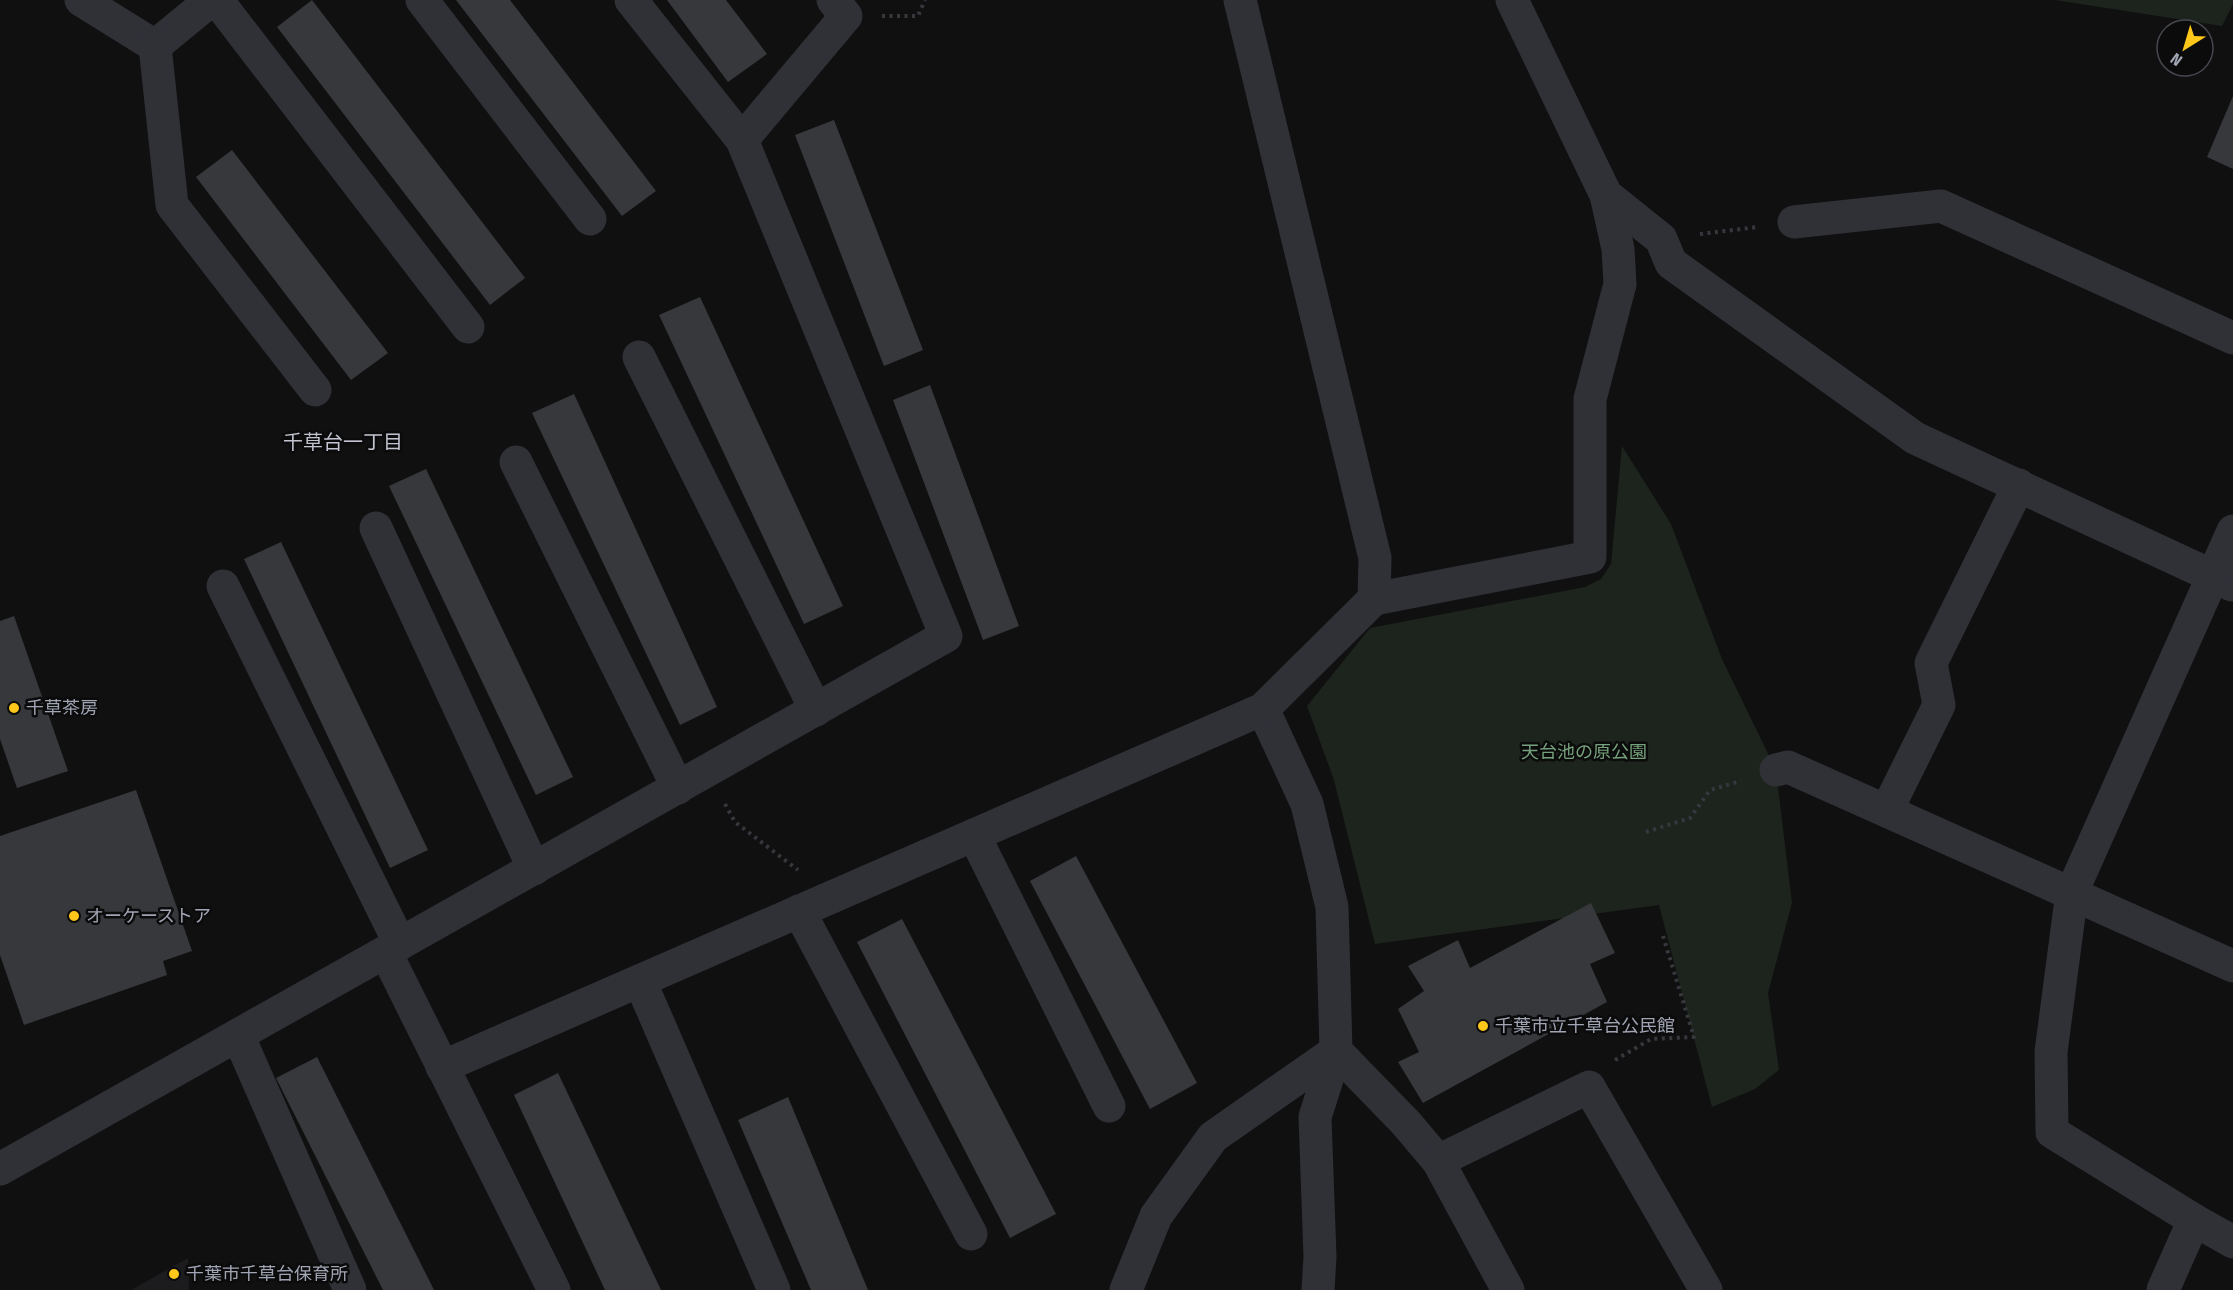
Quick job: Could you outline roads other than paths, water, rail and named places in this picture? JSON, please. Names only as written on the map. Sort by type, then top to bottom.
[{"type":"street","points":[[81,0],[155,46]]},
{"type":"street","points":[[155,46],[211,0]]},
{"type":"street","points":[[217,0],[468,327]]},
{"type":"street","points":[[422,0],[590,219]]},
{"type":"street","points":[[0,1169],[946,636],[742,140],[630,0]]},
{"type":"street","points":[[1240,0],[1375,558],[1374,599]]},
{"type":"street","points":[[442,1067],[1263,709],[1374,599],[1590,557],[1590,399],[1620,284],[1618,249],[1606,195],[1512,0]]},
{"type":"street","points":[[742,140],[839,8]]},
{"type":"street","points":[[155,46],[172,205],[315,390]]},
{"type":"street","points":[[1606,195],[1661,239],[1671,263],[1915,438],[2223,581]]},
{"type":"street","points":[[1794,222],[1941,206],[2233,338]]},
{"type":"street","points":[[639,357],[816,710]]},
{"type":"street","points":[[516,462],[678,788]]},
{"type":"street","points":[[1887,810],[1939,705],[1931,663],[2019,485]]},
{"type":"street","points":[[376,528],[534,869]]},
{"type":"street","points":[[2233,531],[2223,581],[2072,892],[2051,1052],[2052,1132],[2233,1242]]},
{"type":"street","points":[[224,586],[393,949],[442,1067],[554,1290]]},
{"type":"street","points":[[1263,709],[1307,804],[1332,906],[1336,1051],[1315,1117],[1320,1257],[1318,1290]]},
{"type":"street","points":[[1776,770],[1788,767],[2072,892],[2233,966]]},
{"type":"street","points":[[974,835],[1109,1106]]},
{"type":"street","points":[[799,911],[971,1234]]},
{"type":"street","points":[[640,981],[774,1290]]},
{"type":"street","points":[[238,1035],[350,1290]]},
{"type":"street","points":[[1336,1051],[1406,1123],[1438,1161],[1508,1290]]},
{"type":"street","points":[[1126,1290],[1156,1216],[1213,1137],[1336,1051]]},
{"type":"street","points":[[1438,1161],[1589,1087],[1706,1290]]},
{"type":"street","points":[[2163,1290],[2194,1220]]},
{"type":"street","points":[[1320,1257],[1338,1290]]},
{"type":"place","name":"千草茶房","points":[[14,708]]},
{"type":"place","name":"オーケーストア","points":[[74,916]]},
{"type":"place","name":"千葉市立千草台公民館","points":[[1483,1026]]},
{"type":"place","name":"千葉市千草台保育所","points":[[174,1274]]},
{"type":"district","name":"千草台一丁目","points":[[343,442]]},
{"type":"park label","name":"天台池の原公園","points":[[1584,752]]}]
